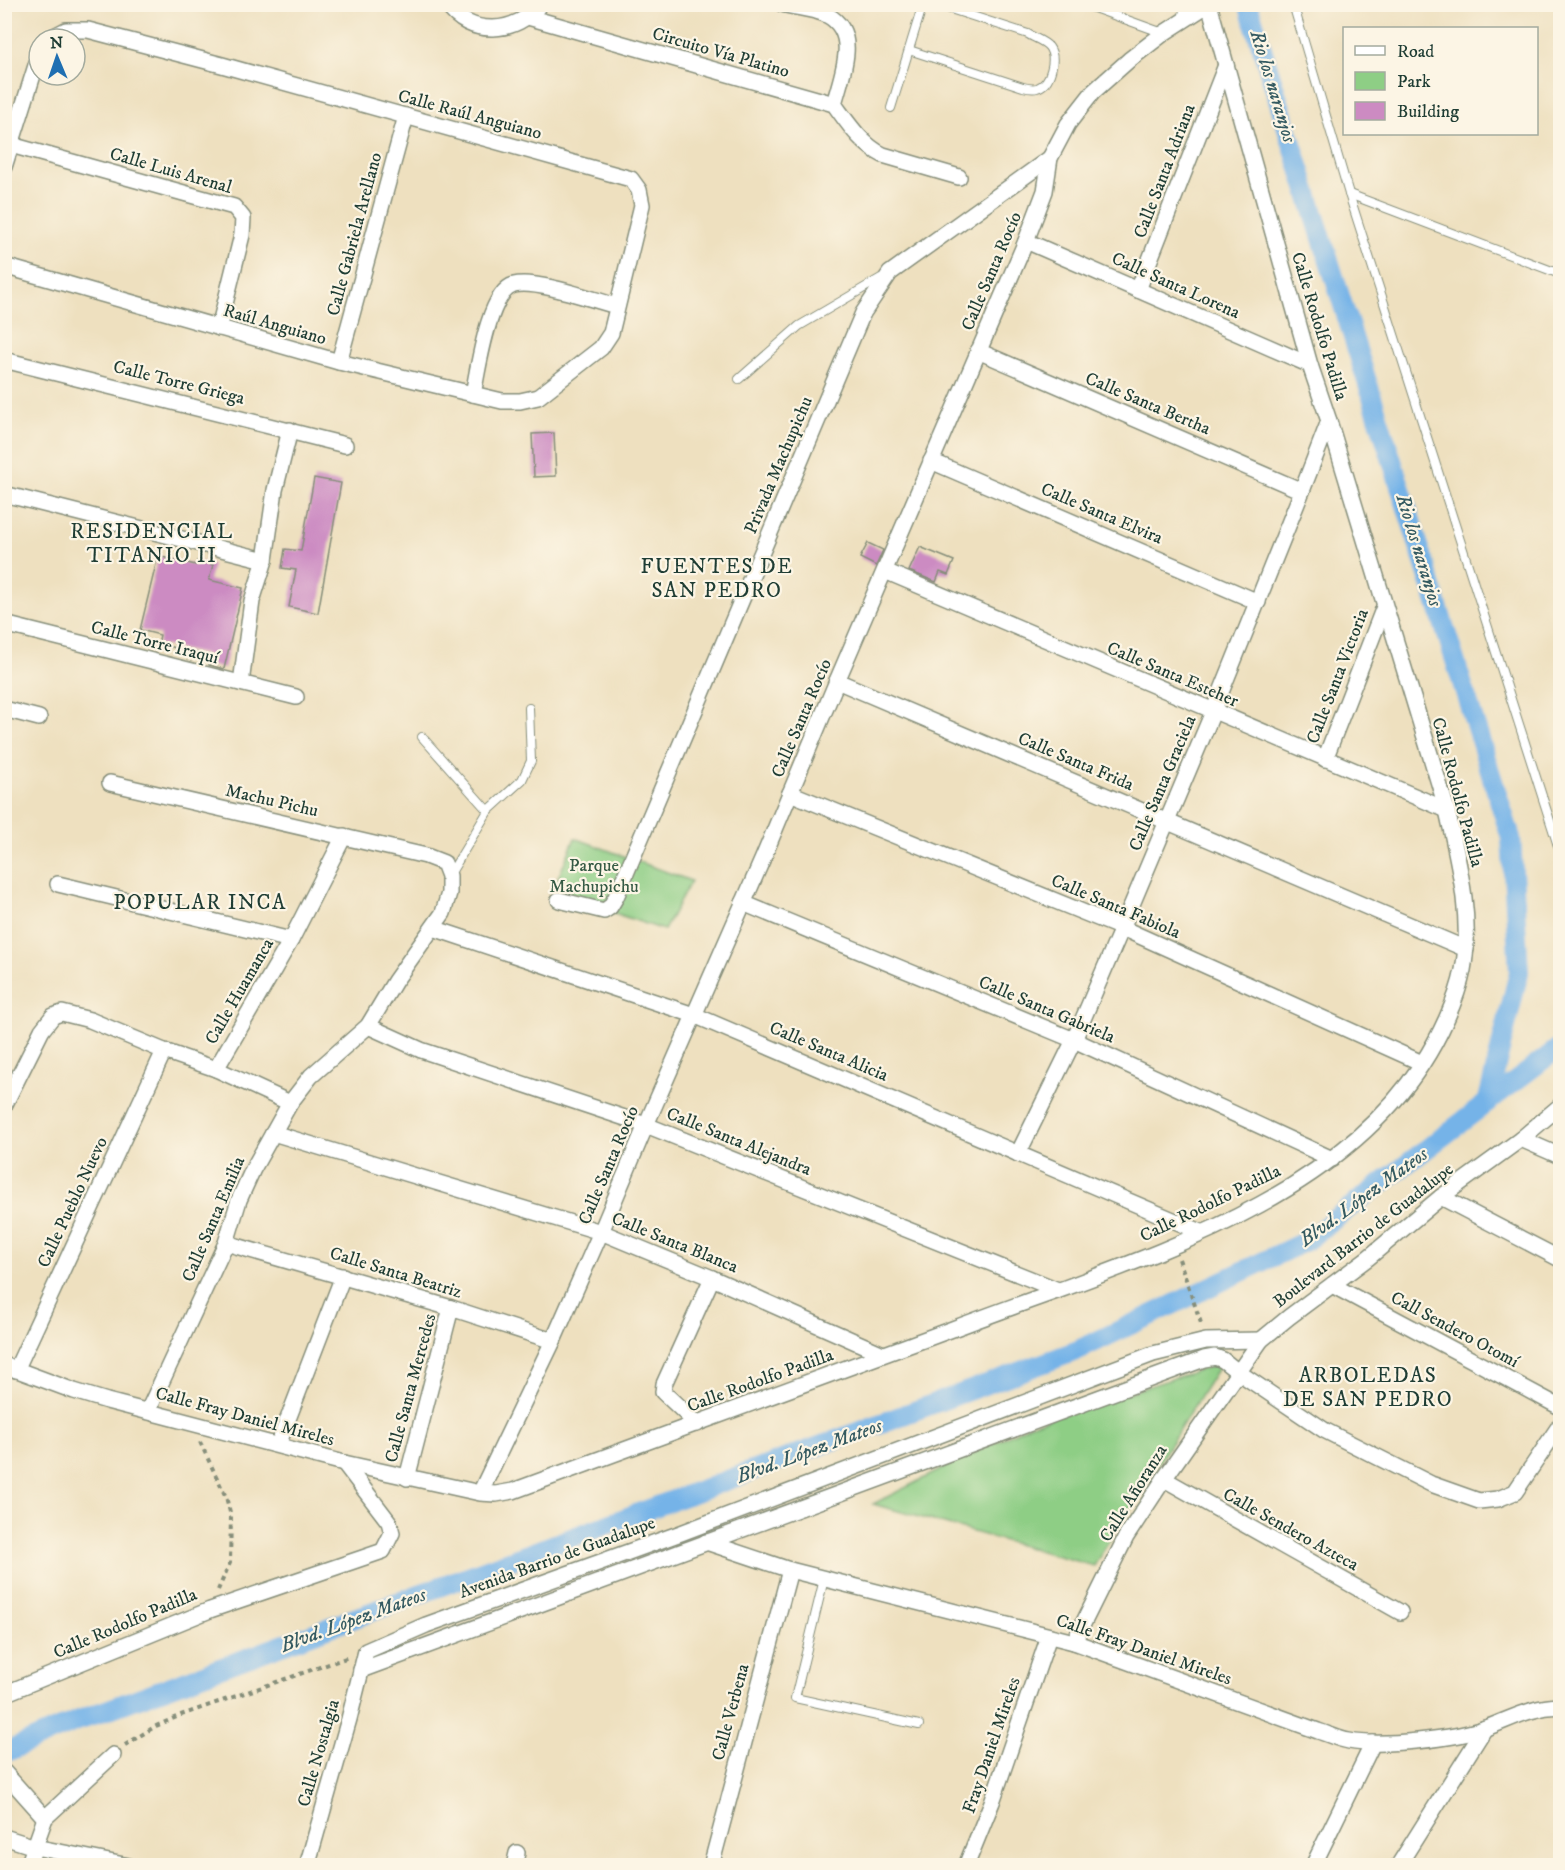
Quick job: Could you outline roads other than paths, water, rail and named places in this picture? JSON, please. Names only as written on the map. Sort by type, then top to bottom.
[{"type":"street","points":[[447,4],[463,20],[479,27],[496,29],[513,26],[528,17],[540,4]]},
{"type":"street","points":[[782,4],[826,14],[838,23],[847,45],[834,104],[858,136],[872,150],[959,177]]},
{"type":"street","name":"Calle Santa Rocío","points":[[480,1493],[553,1341],[601,1232],[1026,241],[1045,191],[1050,158],[1068,124],[1093,92],[1164,33],[1209,4]]},
{"type":"street","name":"Calle Rodolfo Padilla","points":[[480,1493],[496,1494],[513,1491],[1127,1265],[1201,1232],[1277,1195],[1332,1159],[1386,1110],[1422,1063],[1439,1033],[1463,972],[1466,949],[1460,870],[1447,810],[1310,365],[1209,4]]},
{"type":"street","name":"Circuito Vía Platino","points":[[528,17],[834,104]]},
{"type":"street","name":"Calle Raúl Anguiano","points":[[87,30],[631,178],[639,190],[642,205],[611,333],[601,348],[538,397]]},
{"type":"street","name":"Calle Santa Adriana","points":[[1138,290],[1226,65]]},
{"type":"street","points":[[4,167],[29,87]]},
{"type":"street","name":"Calle Gabriela Arellano","points":[[339,362],[406,116]]},
{"type":"street","name":"Calle Luis Arenal","points":[[11,145],[234,207],[243,218],[242,235],[219,328]]},
{"type":"street","name":"Privada Machupichu","points":[[559,900],[604,910],[610,907],[616,897],[863,313],[890,273],[1050,158]]},
{"type":"street","name":"Calle Santa Lorena","points":[[1026,241],[1310,365]]},
{"type":"street","name":"Raúl Anguiano","points":[[4,266],[339,362],[502,401],[519,401],[538,397]]},
{"type":"street","points":[[473,394],[493,310],[500,295],[506,289],[514,285],[530,284],[617,306]]},
{"type":"street","name":"Calle Santa Bertha","points":[[978,351],[1302,491]]},
{"type":"street","name":"Calle Torre Griega","points":[[4,360],[290,429],[345,445]]},
{"type":"street","name":"Calle Santa Graciela","points":[[1018,1154],[1074,1040],[1168,820],[1258,602],[1329,421]]},
{"type":"street","points":[[242,683],[252,602],[265,560],[275,490],[290,429]]},
{"type":"street","name":"Calle Santa Elvira","points":[[931,461],[1258,602]]},
{"type":"street","points":[[4,494],[265,560]]},
{"type":"street","name":"Calle Santa Esteher","points":[[885,571],[1447,810]]},
{"type":"street","name":"Calle Santa Victoria","points":[[1325,759],[1384,607]]},
{"type":"street","name":"Calle Torre Iraquí","points":[[4,624],[296,697]]},
{"type":"street","name":"Calle Santa Frida","points":[[837,681],[1168,820],[1466,949]]},
{"type":"street","points":[[4,709],[39,718]]},
{"type":"street","name":"Machu Pichu","points":[[110,783],[426,856],[444,863],[449,876]]},
{"type":"street","name":"Calle Santa Fabiola","points":[[790,793],[1122,928],[1422,1063]]},
{"type":"street","name":"Calle Huamanca","points":[[216,1070],[291,940],[344,836]]},
{"type":"street","name":"Calle Santa Emilia","points":[[148,1411],[226,1243],[239,1200],[273,1133],[290,1103],[311,1076],[368,1026],[395,981],[443,913],[449,876]]},
{"type":"street","points":[[58,884],[291,940]]},
{"type":"street","name":"Calle Santa Gabriela","points":[[743,903],[1074,1040],[1332,1159]]},
{"type":"street","name":"Calle Santa Alicia","points":[[434,928],[694,1015],[1201,1232]]},
{"type":"street","points":[[4,1106],[42,1030],[53,1016],[62,1013],[90,1020],[216,1070],[290,1103]]},
{"type":"street","name":"Calle Santa Alejandra","points":[[368,1026],[421,1050],[646,1125],[1058,1290]]},
{"type":"street","name":"Calle Pueblo Nuevo","points":[[10,1368],[164,1051]]},
{"type":"street","name":"Boulevard Barrio de Guadalupe","points":[[1238,1372],[1261,1340],[1441,1197],[1521,1139],[1560,1106]]},
{"type":"street","name":"Calle Santa Blanca","points":[[273,1133],[601,1232],[712,1278],[883,1354]]},
{"type":"street","points":[[1521,1139],[1560,1156]]},
{"type":"street","points":[[1441,1197],[1560,1259]]},
{"type":"street","name":"Calle Santa Beatriz","points":[[226,1243],[451,1308],[553,1341]]},
{"type":"street","points":[[278,1445],[343,1276]]},
{"type":"street","points":[[697,1424],[663,1392],[664,1384],[712,1278]]},
{"type":"street","name":"Call Sendero Otomí","points":[[1332,1285],[1560,1407]]},
{"type":"street","name":"Calle Santa Mercedes","points":[[407,1478],[451,1308]]},
{"type":"street","name":"Avenida Barrio de Guadalupe","points":[[366,1651],[426,1625],[681,1533],[1153,1354],[1206,1341],[1261,1340]]},
{"type":"street","points":[[362,1670],[1204,1359],[1223,1360],[1324,1430],[1431,1484],[1479,1501],[1498,1499],[1515,1492],[1560,1425]]},
{"type":"street","name":"Calle Fray Daniel Mireles","points":[[10,1368],[74,1391],[148,1411],[344,1463],[480,1493]]},
{"type":"street","name":"Calle Añoranza","points":[[1074,1642],[1126,1537],[1238,1372]]},
{"type":"street","name":"Calle Rodolfo Padilla","points":[[4,1694],[210,1610],[383,1551],[392,1533],[389,1522],[344,1463]]},
{"type":"street","name":"Calle Sendero Azteca","points":[[1164,1479],[1400,1612]]},
{"type":"street","name":"Calle Fray Daniel Mireles","points":[[681,1533],[790,1570],[1074,1642],[1348,1741],[1373,1743],[1449,1736],[1485,1728],[1542,1707],[1560,1706]]},
{"type":"street","name":"Calle Verbena","points":[[711,1866],[735,1767],[790,1570]]},
{"type":"street","name":"Fray Daniel Mireles","points":[[966,1866],[992,1802],[1049,1636]]},
{"type":"street","name":"Calle Nostalgia","points":[[307,1866],[366,1651]]},
{"type":"street","points":[[1398,1866],[1485,1728]]},
{"type":"street","points":[[1313,1866],[1373,1743]]},
{"type":"street","points":[[28,1866],[45,1818],[113,1755]]},
{"type":"street","points":[[7,1780],[45,1818]]},
{"type":"street","points":[[4,1837],[35,1847],[129,1866]]},
{"type":"lane","points":[[891,108],[922,4]]},
{"type":"lane","points":[[909,50],[1023,87],[1037,88],[1046,82],[1053,59],[1049,47],[1028,34],[935,4]]},
{"type":"lane","points":[[1083,4],[1164,33]]},
{"type":"lane","points":[[1182,21],[1185,4]]},
{"type":"lane","points":[[1293,4],[1349,194],[1560,852]]},
{"type":"lane","points":[[1349,194],[1560,274]]},
{"type":"lane","points":[[739,379],[799,326],[890,273]]},
{"type":"lane","points":[[449,876],[488,811],[522,780],[531,761],[529,708]]},
{"type":"lane","points":[[422,737],[488,811]]},
{"type":"lane","points":[[824,1579],[795,1698],[919,1725]]},
{"type":"waterway","name":"Rio los naranjos","points":[[1248,4],[1511,838],[1519,972],[1487,1104]]},
{"type":"waterway","name":"Blvd. López Mateos","points":[[4,1753],[74,1722],[1076,1351],[1306,1241],[1560,1047]]},
{"type":"district","name":"RESIDENCIAL TITANIO II","points":[[152,543]]},
{"type":"district","name":"FUENTES DE SAN PEDRO","points":[[717,578]]},
{"type":"district","name":"POPULAR INCA","points":[[200,902]]},
{"type":"district","name":"ARBOLEDAS DE SAN PEDRO","points":[[1368,1387]]},
{"type":"park label","name":"Parque Machupichu","points":[[594,875]]}]
